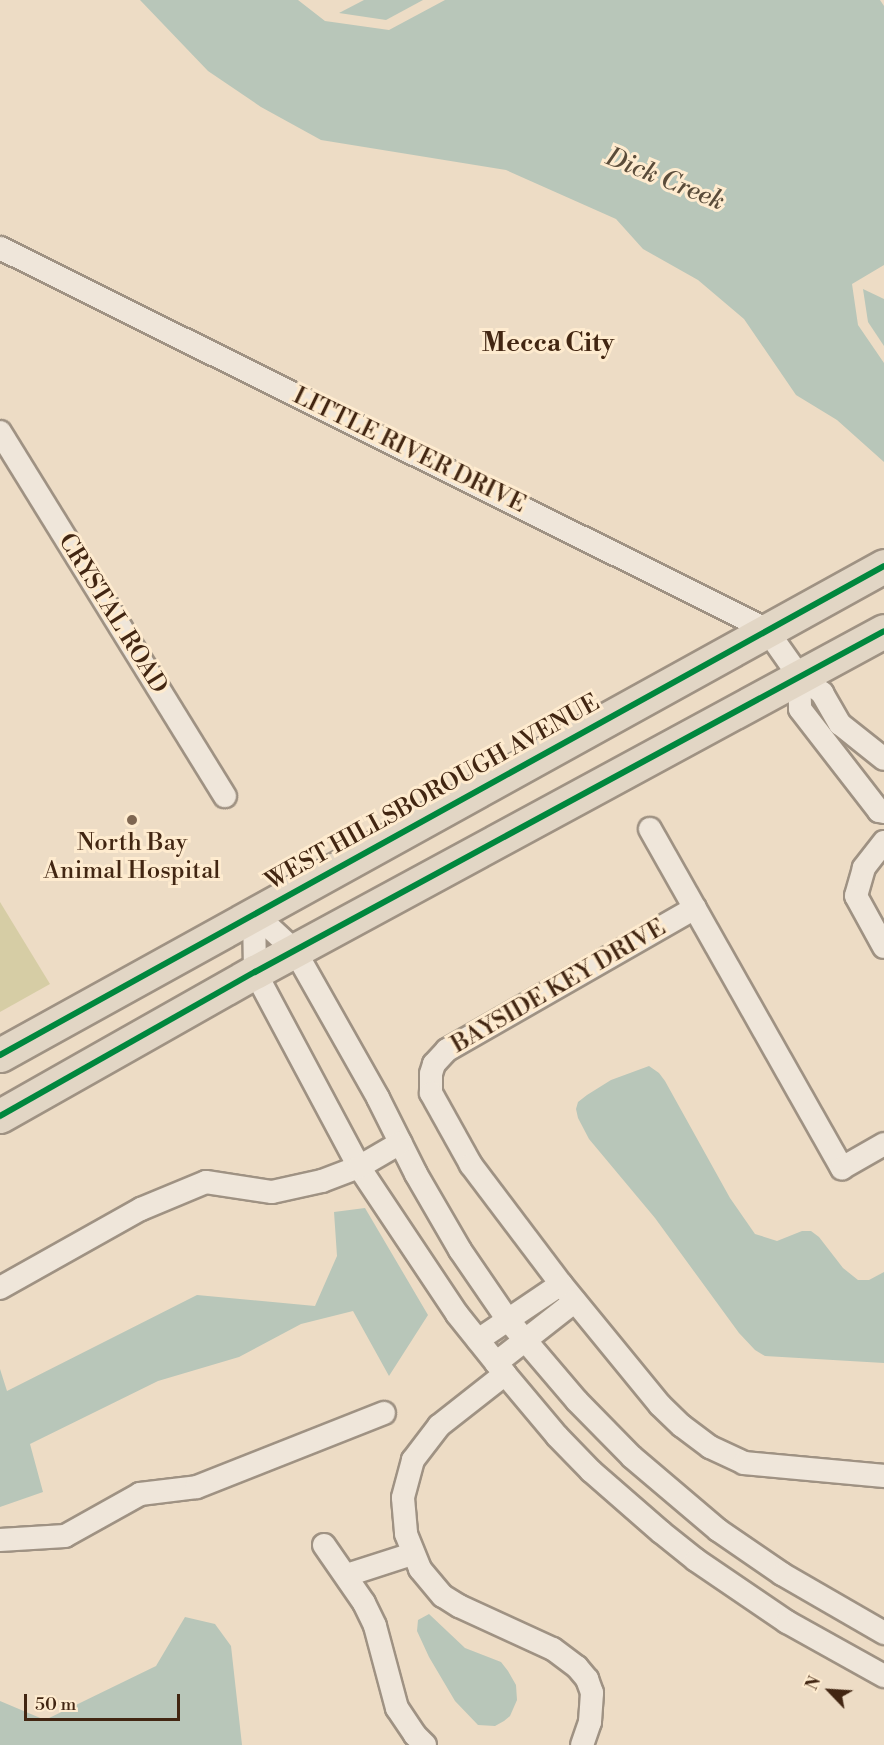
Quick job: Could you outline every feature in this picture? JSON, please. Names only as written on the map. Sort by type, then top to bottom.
[{"type":"main road","name":"WEST HILLSBOROUGH AVENUE","points":[[0,1055],[766,629],[884,566]]},
{"type":"main road","points":[[0,1116],[255,972],[884,631]]},
{"type":"street","name":"LITTLE RIVER DRIVE","points":[[0,248],[766,629],[799,676],[822,693],[840,724],[884,759]]},
{"type":"street","name":"CRYSTAL ROAD","points":[[0,432],[225,796]]},
{"type":"street","points":[[799,676],[800,709],[879,811],[884,812]]},
{"type":"street","points":[[860,786],[884,764]]},
{"type":"street","name":"BAYSIDE KEY DRIVE","points":[[650,830],[842,1168],[884,1144]]},
{"type":"street","points":[[884,842],[864,868],[856,896],[884,947]]},
{"type":"street","name":"BAYSIDE KEY DRIVE","points":[[695,908],[447,1050],[434,1064],[430,1083],[435,1104],[471,1166],[568,1292],[660,1405],[710,1447],[744,1463],[884,1476]]},
{"type":"street","points":[[254,913],[295,951],[460,1250],[508,1320],[604,1431],[696,1512],[782,1574],[884,1633]]},
{"type":"street","points":[[254,913],[255,972],[359,1167],[457,1314],[500,1369],[557,1436],[591,1471],[669,1539],[778,1616],[884,1676]]},
{"type":"street","points":[[0,1288],[141,1209],[206,1182],[273,1192],[322,1181],[359,1167],[400,1143]]},
{"type":"street","points":[[478,1340],[508,1320],[568,1292]]},
{"type":"street","points":[[568,1292],[500,1369],[439,1426],[413,1460],[403,1498],[403,1517],[412,1554],[431,1583],[459,1606],[553,1649],[578,1667],[587,1679],[592,1693],[590,1722],[582,1745]]},
{"type":"street","points":[[0,1540],[66,1536],[140,1494],[197,1487],[384,1413]]},
{"type":"street","points":[[324,1545],[347,1575],[372,1620],[397,1708],[415,1735],[425,1745]]},
{"type":"street","points":[[347,1575],[412,1554]]},
{"type":"shaded area","points":[[0,902],[50,984],[0,1012]]},
{"type":"water","name":"Dick Creek","points":[[140,0],[298,0],[325,21],[389,30],[445,0],[880,0],[884,6],[884,265],[852,284],[858,325],[884,363],[884,462],[837,420],[796,395],[744,319],[698,280],[643,249],[616,219],[506,170],[321,140],[261,107],[208,71]]},
{"type":"water","points":[[364,0],[423,0],[386,20],[339,13]]},
{"type":"water","points":[[863,289],[884,299],[884,346],[868,322]]},
{"type":"water","points":[[649,1066],[665,1081],[730,1198],[755,1234],[777,1241],[802,1231],[811,1231],[819,1237],[843,1268],[858,1280],[869,1280],[884,1272],[884,1363],[765,1356],[755,1350],[739,1333],[655,1218],[589,1139],[578,1118],[576,1109],[578,1102],[587,1095],[611,1080]]},
{"type":"water","points":[[365,1208],[428,1315],[389,1376],[353,1311],[301,1324],[239,1357],[158,1381],[30,1444],[43,1492],[0,1507],[0,1369],[7,1391],[197,1295],[315,1306],[337,1256],[334,1212]]},
{"type":"water","points":[[429,1614],[465,1648],[501,1662],[508,1671],[516,1685],[517,1700],[510,1716],[504,1721],[495,1726],[478,1725],[455,1701],[429,1657],[417,1631],[418,1620]]},
{"type":"water","points":[[185,1617],[215,1624],[231,1646],[242,1745],[0,1745],[0,1701],[45,1720],[156,1666]]},
{"type":"cycle path","points":[[0,1055],[884,566]]},
{"type":"cycle path","points":[[0,1116],[255,972],[884,631]]},
{"type":"place","name":"North Bay Animal Hospital","points":[[132,820]]},
{"type":"district","name":"Mecca City","points":[[548,344]]}]
